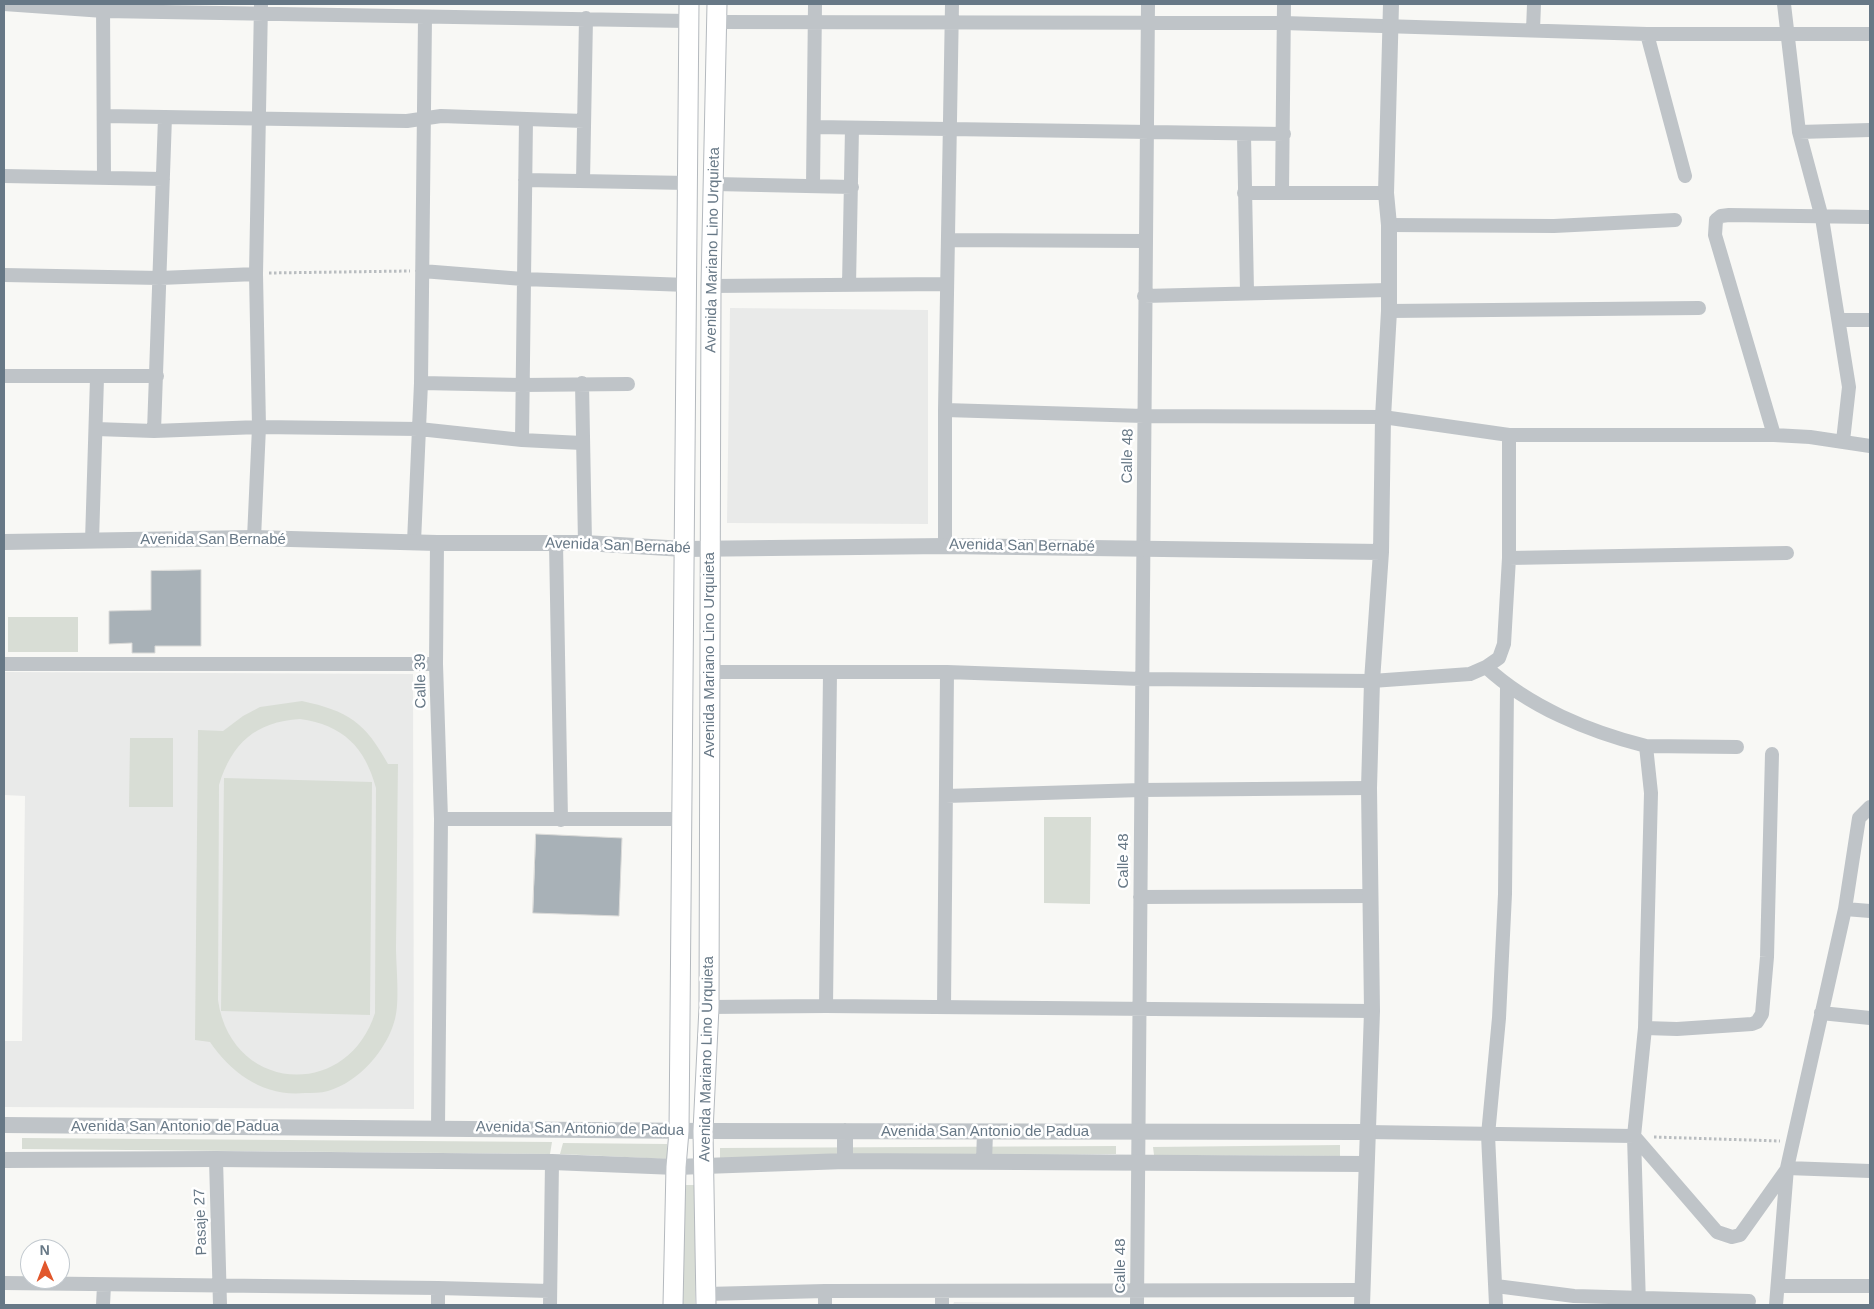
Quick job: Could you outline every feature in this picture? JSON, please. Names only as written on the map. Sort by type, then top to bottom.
[{"type":"main road","name":"Avenida Mariano Lino Urquieta","points":[[674,1305],[676,1167],[679,1131],[689,12]]},
{"type":"main road","name":"Avenida Mariano Lino Urquieta","points":[[706,1300],[703,1131],[709,1007],[711,286],[715,184],[717,13]]},
{"type":"street","points":[[4,4],[104,8],[260,8],[425,17],[586,18],[689,12]]},
{"type":"street","points":[[813,186],[815,4]]},
{"type":"street","points":[[945,546],[945,410],[952,4]]},
{"type":"street","name":"Calle 48","points":[[1137,1299],[1144,296],[1148,4]]},
{"type":"street","points":[[1282,192],[1284,4]]},
{"type":"street","points":[[706,1300],[1362,1297],[1366,1132],[1372,1011],[1370,788],[1372,681],[1381,552],[1383,417],[1389,311],[1389,225],[1386,193],[1391,4]]},
{"type":"street","points":[[1533,30],[1534,4]]},
{"type":"street","points":[[1784,4],[1799,132],[1822,218],[1840,320],[1849,387],[1843,441]]},
{"type":"street","points":[[104,8],[104,178]]},
{"type":"street","points":[[254,538],[259,427],[256,274],[260,8]]},
{"type":"street","points":[[717,13],[815,23],[1283,23],[1647,34],[1870,34]]},
{"type":"street","points":[[414,542],[421,383],[425,17]]},
{"type":"street","points":[[583,181],[586,18]]},
{"type":"street","points":[[1647,34],[1685,176]]},
{"type":"street","points":[[104,116],[407,120],[441,116],[584,121]]},
{"type":"street","points":[[154,431],[165,117]]},
{"type":"street","points":[[522,440],[526,119]]},
{"type":"street","points":[[814,127],[1147,134],[1284,134]]},
{"type":"street","points":[[850,285],[852,128]]},
{"type":"street","points":[[1799,132],[1870,130]]},
{"type":"street","points":[[1244,134],[1247,292]]},
{"type":"street","points":[[4,176],[163,179]]},
{"type":"street","points":[[524,180],[688,183]]},
{"type":"street","points":[[715,184],[852,187]]},
{"type":"street","points":[[1244,193],[1386,193]]},
{"type":"street","points":[[1774,435],[1714,226],[1721,216],[1729,215],[1822,218],[1870,217]]},
{"type":"street","points":[[1389,225],[1554,226],[1675,220]]},
{"type":"street","points":[[948,240],[1145,241]]},
{"type":"street","points":[[422,271],[523,279],[687,285]]},
{"type":"street","points":[[4,276],[160,278],[256,274]]},
{"type":"street","points":[[711,286],[947,284]]},
{"type":"street","points":[[1144,296],[1388,290]]},
{"type":"street","points":[[1389,311],[1699,308]]},
{"type":"street","points":[[1840,320],[1870,320]]},
{"type":"street","points":[[4,376],[97,378],[157,376]]},
{"type":"street","points":[[92,541],[97,378]]},
{"type":"street","points":[[421,383],[522,385],[628,384]]},
{"type":"street","points":[[582,383],[585,543]]},
{"type":"street","points":[[945,410],[1144,416],[1383,417],[1509,435],[1774,435],[1843,441],[1870,446]]},
{"type":"street","points":[[96,429],[154,431],[259,427],[419,429],[522,440],[582,443]]},
{"type":"street","points":[[711,672],[947,672],[1141,679],[1372,681],[1470,674],[1486,667],[1499,658],[1504,644],[1509,558],[1509,435]]},
{"type":"street","name":"Avenida San Bernabé","points":[[4,542],[254,538],[437,543],[585,543],[684,549],[709,547],[945,546],[1381,552]]},
{"type":"street","name":"Calle 39","points":[[437,543],[436,664],[440,819],[438,1127]]},
{"type":"street","points":[[556,543],[561,820]]},
{"type":"street","points":[[1509,558],[1787,553]]},
{"type":"street","points":[[4,664],[436,664]]},
{"type":"street","points":[[1486,667],[1507,686],[1610,737],[1646,746],[1737,747]]},
{"type":"street","points":[[944,1007],[947,672]]},
{"type":"street","points":[[826,1006],[830,673]]},
{"type":"street","points":[[1496,1305],[1488,1135],[1499,1018],[1505,894],[1507,686]]},
{"type":"street","points":[[1639,1301],[1634,1136],[1646,1028],[1651,793],[1646,746]]},
{"type":"street","points":[[1646,1028],[1677,1029],[1752,1024],[1757,1022],[1762,1014],[1767,957],[1772,754]]},
{"type":"street","points":[[946,796],[1141,790],[1370,788]]},
{"type":"street","points":[[1776,1305],[1787,1168],[1844,909],[1859,818],[1870,807]]},
{"type":"street","points":[[440,819],[681,819]]},
{"type":"street","points":[[1140,897],[1371,896]]},
{"type":"street","points":[[1844,909],[1870,911]]},
{"type":"street","points":[[709,1007],[826,1006],[1372,1011]]},
{"type":"street","points":[[1821,1012],[1870,1018]]},
{"type":"street","name":"Avenida San Antonio de Padua","points":[[4,1126],[438,1127],[845,1132],[1366,1132]]},
{"type":"street","points":[[844,1161],[845,1132]]},
{"type":"street","points":[[984,1162],[985,1132]]},
{"type":"street","points":[[1366,1132],[1634,1136],[1717,1232],[1732,1237],[1740,1235],[1787,1168]]},
{"type":"street","name":"Avenida San Antonio de Padua","points":[[4,1160],[216,1159],[552,1162],[676,1167],[844,1161],[1365,1164]]},
{"type":"street","name":"Pasaje 27","points":[[216,1159],[220,1305]]},
{"type":"street","points":[[550,1305],[552,1162]]},
{"type":"street","points":[[1787,1168],[1870,1171]]},
{"type":"street","points":[[4,1283],[550,1291]]},
{"type":"street","points":[[103,1305],[104,1285]]},
{"type":"street","points":[[1496,1286],[1574,1296],[1639,1301],[1749,1301]]},
{"type":"street","points":[[1778,1286],[1870,1286]]},
{"type":"street","points":[[438,1288],[438,1305]]},
{"type":"path","points":[[256,274],[422,271]]},
{"type":"path","points":[[1634,1136],[1793,1142]]},
{"type":"shaded area","points":[[730,308],[928,310],[928,524],[727,523]]},
{"type":"shaded area","points":[[8,617],[78,617],[78,652],[8,652]]},
{"type":"shaded area","points":[[4,672],[413,674],[414,1109],[4,1107],[4,1041],[22,1041],[25,796],[4,795]]},
{"type":"shaded area","points":[[302,701],[332,709],[354,720],[363,728],[388,764],[398,764],[396,947],[398,994],[395,1019],[386,1042],[370,1063],[350,1080],[328,1091],[290,1093],[263,1087],[250,1081],[228,1064],[210,1042],[195,1040],[198,730],[223,731],[243,716],[260,707]],"holes":[[[300,719],[315,722],[340,733],[350,740],[366,761],[376,788],[375,1013],[361,1042],[340,1061],[316,1072],[291,1074],[266,1068],[244,1054],[227,1031],[218,1000],[219,785],[224,770],[238,746],[258,730],[284,721]]]},
{"type":"shaded area","points":[[130,738],[173,738],[173,807],[129,807]]},
{"type":"shaded area","points":[[224,778],[372,782],[370,1015],[221,1011]]},
{"type":"shaded area","points":[[1044,817],[1091,817],[1090,904],[1044,903]]},
{"type":"shaded area","points":[[22,1138],[552,1142],[550,1154],[22,1149]]},
{"type":"shaded area","points":[[563,1143],[667,1144],[668,1159],[560,1154]]},
{"type":"shaded area","points":[[1340,1145],[1340,1156],[1154,1155],[1153,1147]]},
{"type":"shaded area","points":[[1116,1146],[1116,1154],[720,1158],[720,1148]]},
{"type":"shaded area","points":[[685,1185],[697,1185],[695,1305],[683,1305]]},
{"type":"shaded area","points":[[954,1302],[1125,1304],[953,1305]]},
{"type":"building","points":[[201,570],[201,646],[155,646],[155,653],[132,653],[132,643],[109,644],[109,611],[151,610],[151,571]]},
{"type":"building","points":[[536,834],[622,838],[619,916],[533,913]]}]
